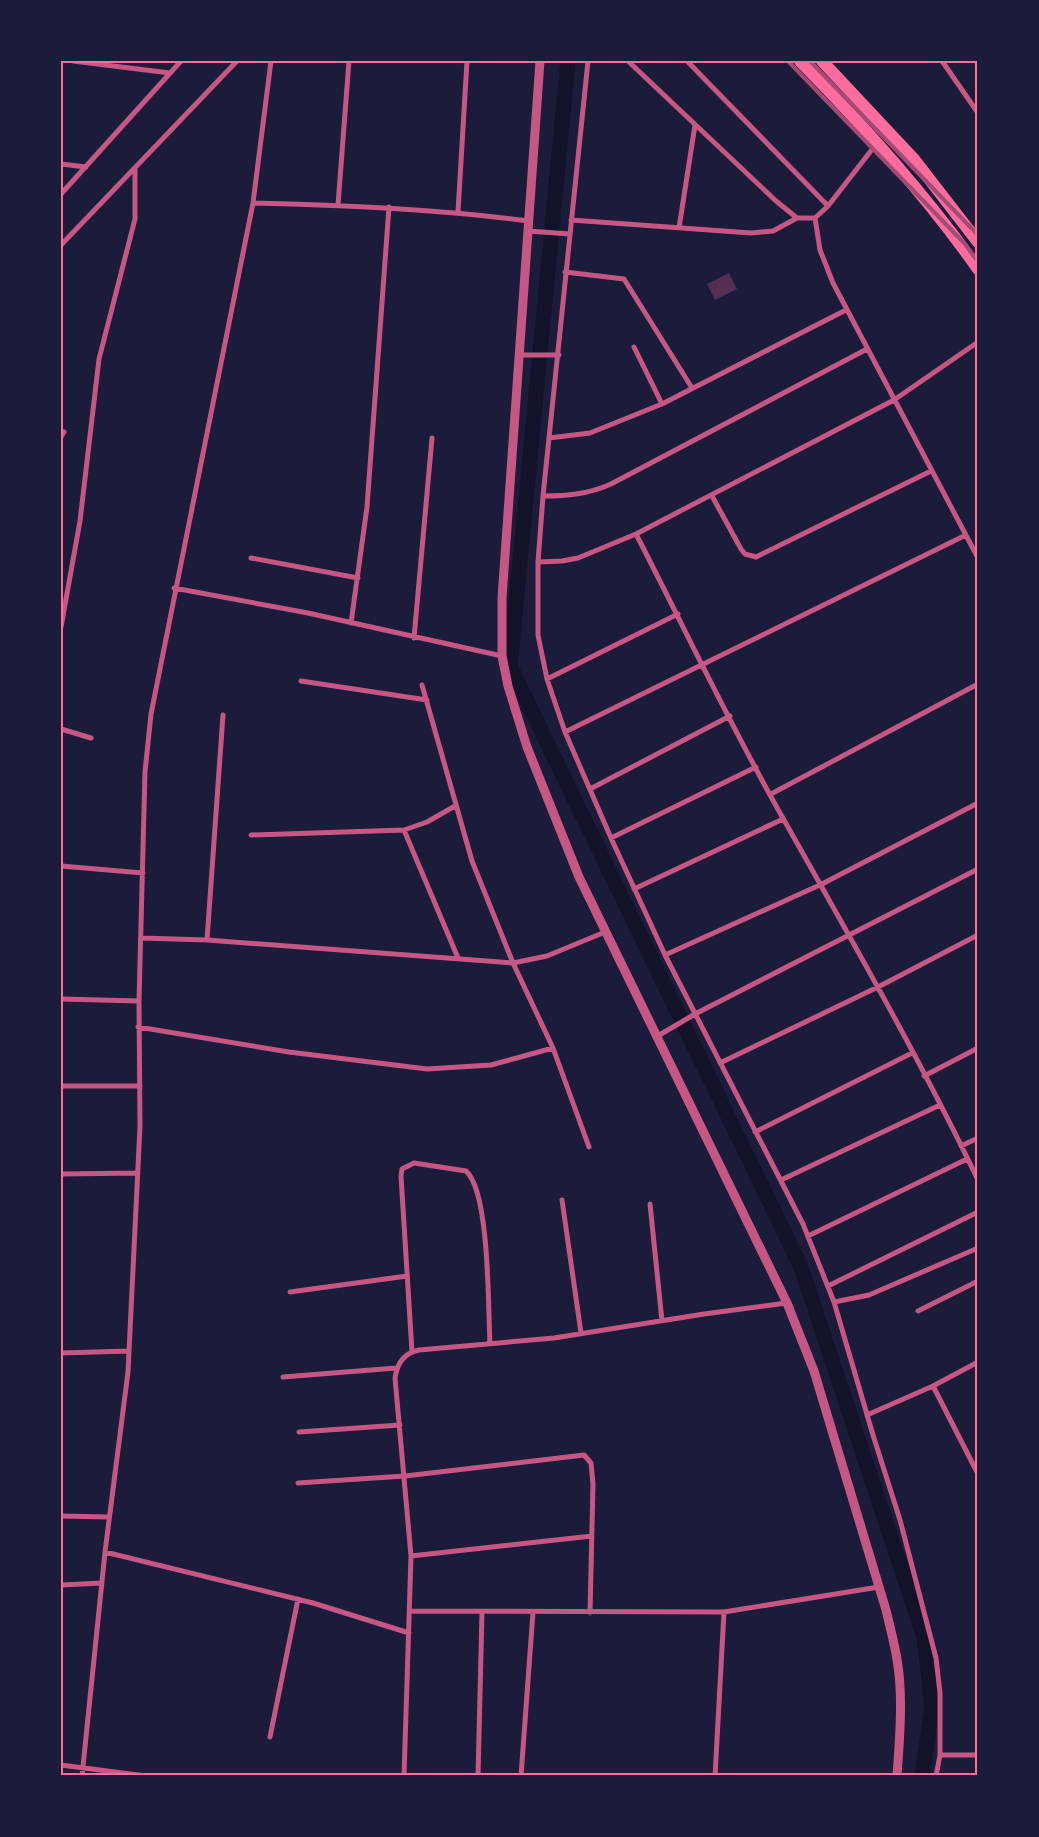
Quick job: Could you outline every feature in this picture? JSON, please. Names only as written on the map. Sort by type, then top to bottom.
[{"type":"highway","points":[[800,61],[914,184],[978,269]]},
{"type":"highway","points":[[822,61],[914,158],[978,242]]},
{"type":"street","points":[[73,61],[170,73]]},
{"type":"street","points":[[61,194],[181,61]]},
{"type":"street","points":[[62,245],[237,61]]},
{"type":"street","points":[[82,1776],[105,1552],[129,1350],[138,1173],[140,1086],[138,1027],[144,873],[145,780],[151,714],[174,588],[196,496],[252,203],[271,61]]},
{"type":"street","points":[[338,205],[349,61]]},
{"type":"street","points":[[458,212],[467,61]]},
{"type":"street","points":[[540,61],[502,598],[502,656],[508,686],[527,747],[579,876],[787,1303],[814,1371],[888,1618],[900,1685],[901,1732],[897,1776]]},
{"type":"street","points":[[588,61],[543,496],[538,562],[538,635],[547,679],[565,732],[611,838],[665,956],[808,1236],[834,1302],[900,1520],[936,1658],[940,1692],[940,1755],[936,1776]]},
{"type":"street","points":[[628,61],[776,201],[797,218]]},
{"type":"street","points":[[687,61],[828,206]]},
{"type":"street","points":[[942,61],[978,113]]},
{"type":"street","points":[[679,228],[695,125]]},
{"type":"street","points":[[571,220],[679,228],[773,231],[797,218],[815,218],[828,206],[877,143]]},
{"type":"street","points":[[61,164],[86,167]]},
{"type":"street","points":[[61,627],[80,521],[99,359],[135,219],[135,168]]},
{"type":"street","points":[[252,203],[389,207],[458,212],[529,221]]},
{"type":"street","points":[[351,624],[367,507],[389,207]]},
{"type":"street","points":[[815,218],[820,250],[846,310],[978,558]]},
{"type":"street","points":[[528,231],[570,234]]},
{"type":"street","points":[[566,272],[624,279],[692,388]]},
{"type":"street","points":[[549,438],[590,433],[662,404],[846,310]]},
{"type":"street","points":[[538,562],[578,558],[636,534],[712,496],[894,400],[978,342]]},
{"type":"street","points":[[634,347],[662,404]]},
{"type":"street","points":[[543,496],[566,496],[587,492],[611,484],[868,349]]},
{"type":"street","points":[[520,355],[559,355]]},
{"type":"street","points":[[414,638],[432,438]]},
{"type":"street","points":[[712,496],[741,549],[745,554],[756,557],[931,471]]},
{"type":"street","points":[[636,534],[783,819],[822,884],[878,987],[978,1180]]},
{"type":"street","points":[[565,732],[966,535]]},
{"type":"street","points":[[251,558],[358,578]]},
{"type":"street","points":[[174,588],[502,656]]},
{"type":"street","points":[[547,679],[678,614]]},
{"type":"street","points":[[301,681],[427,700]]},
{"type":"street","points":[[422,684],[472,861],[514,962],[553,1048],[589,1147]]},
{"type":"street","points":[[771,794],[978,684]]},
{"type":"street","points":[[207,940],[223,715]]},
{"type":"street","points":[[590,789],[730,716]]},
{"type":"street","points":[[61,729],[91,738]]},
{"type":"street","points":[[611,838],[756,767]]},
{"type":"street","points":[[665,956],[822,884],[978,803]]},
{"type":"street","points":[[251,835],[404,830],[427,822],[456,806]]},
{"type":"street","points":[[634,889],[783,819]]},
{"type":"street","points":[[404,830],[458,958]]},
{"type":"street","points":[[61,866],[144,873]]},
{"type":"street","points":[[656,1037],[695,1014],[978,869]]},
{"type":"street","points":[[141,938],[207,940],[514,962],[547,956],[605,932]]},
{"type":"street","points":[[720,1063],[878,987],[978,935]]},
{"type":"street","points":[[61,999],[139,1001]]},
{"type":"street","points":[[138,1027],[289,1052],[427,1069],[491,1065],[553,1048]]},
{"type":"street","points":[[924,1076],[978,1048]]},
{"type":"street","points":[[755,1132],[912,1053]]},
{"type":"street","points":[[61,1086],[140,1086]]},
{"type":"street","points":[[781,1180],[940,1105]]},
{"type":"street","points":[[961,1146],[978,1138]]},
{"type":"street","points":[[808,1236],[968,1159]]},
{"type":"street","points":[[412,1352],[402,1169],[414,1163],[466,1171],[474,1181],[484,1229],[490,1344]]},
{"type":"street","points":[[61,1174],[138,1173]]},
{"type":"street","points":[[562,1200],[581,1334]]},
{"type":"street","points":[[650,1204],[662,1321]]},
{"type":"street","points":[[828,1286],[978,1212]]},
{"type":"street","points":[[834,1302],[869,1295],[978,1248]]},
{"type":"street","points":[[290,1292],[407,1276]]},
{"type":"street","points":[[918,1311],[978,1281]]},
{"type":"street","points":[[404,1776],[411,1556],[396,1368],[404,1356],[412,1352],[581,1334],[787,1303]]},
{"type":"street","points":[[61,1353],[129,1350]]},
{"type":"street","points":[[867,1415],[933,1386],[978,1362]]},
{"type":"street","points":[[283,1377],[396,1368]]},
{"type":"street","points":[[933,1386],[978,1474]]},
{"type":"street","points":[[299,1432],[400,1425]]},
{"type":"street","points":[[298,1482],[405,1476],[584,1455],[589,1459],[592,1466],[590,1613]]},
{"type":"street","points":[[61,1516],[110,1517]]},
{"type":"street","points":[[411,1556],[592,1536]]},
{"type":"street","points":[[105,1552],[298,1599],[409,1634]]},
{"type":"street","points":[[61,1585],[102,1583]]},
{"type":"street","points":[[410,1611],[724,1612],[879,1587]]},
{"type":"street","points":[[270,1737],[298,1599]]},
{"type":"street","points":[[478,1776],[482,1612]]},
{"type":"street","points":[[521,1776],[533,1612]]},
{"type":"street","points":[[715,1776],[724,1612]]},
{"type":"street","points":[[940,1755],[978,1756]]},
{"type":"street","points":[[61,1765],[146,1776]]},
{"type":"building","points":[[729,273],[737,289],[715,300],[707,284]]},
{"type":"waterway","points":[[568,61],[510,666],[801,1267],[924,1637],[932,1707],[922,1776]]},
{"type":"railway","points":[[788,61],[965,244],[978,262]]},
{"type":"railway","points":[[810,61],[978,235]]}]
